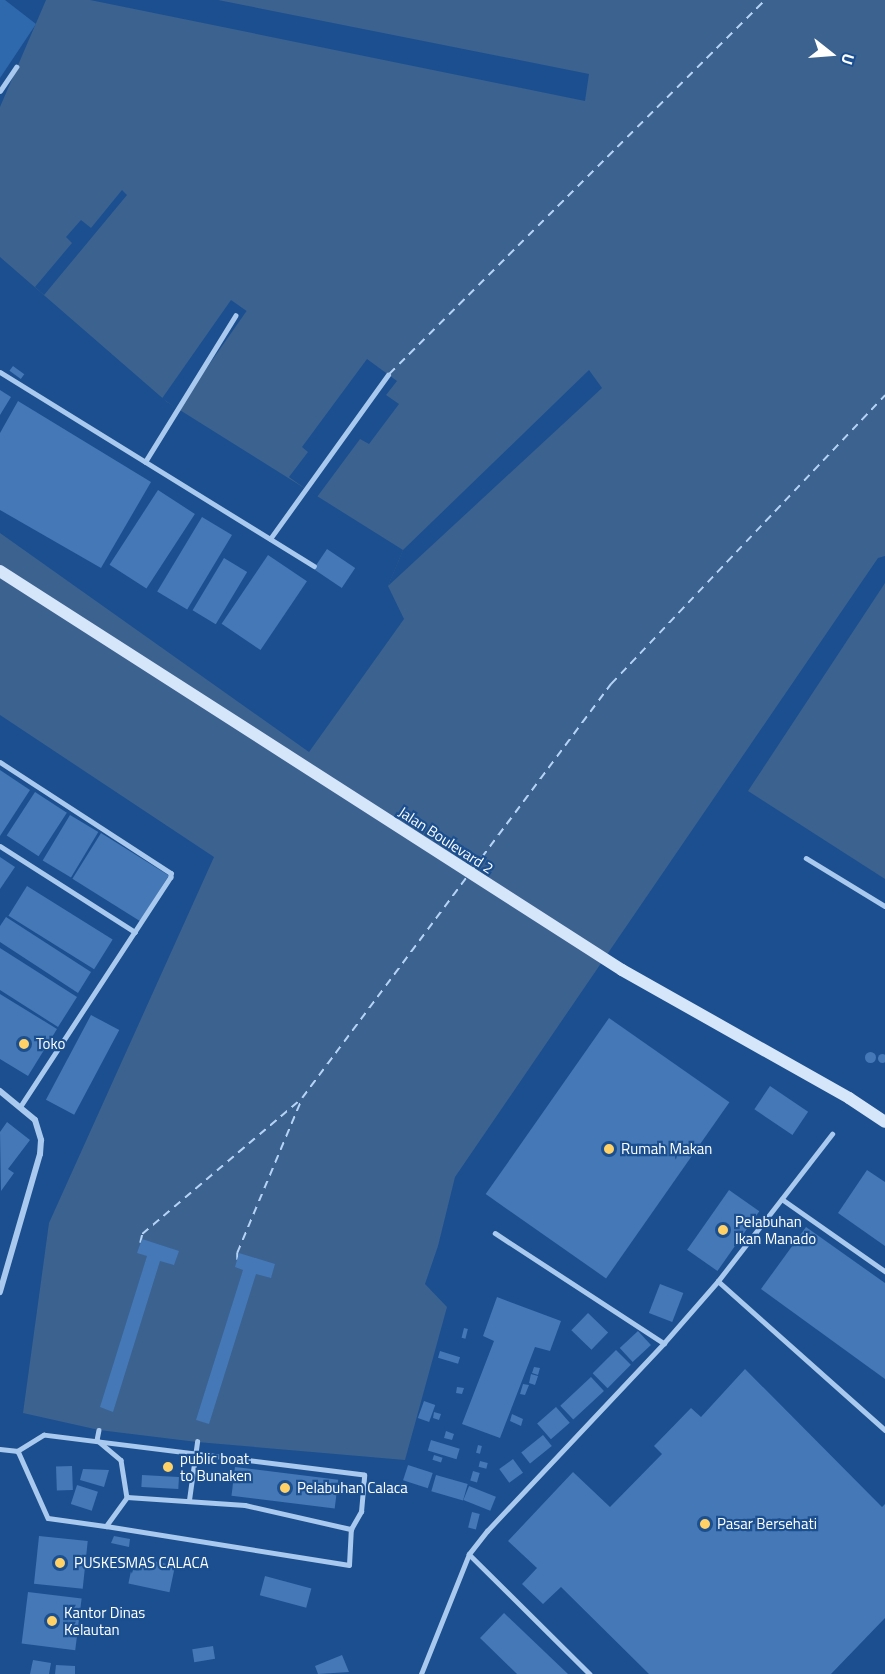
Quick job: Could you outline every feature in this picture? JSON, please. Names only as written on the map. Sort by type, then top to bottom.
[{"type":"main road","name":"Jalan Boulevard 2","points":[[0,571],[622,970],[839,1093],[885,1122]]},
{"type":"street","points":[[0,1091],[21,1106],[35,1120],[41,1140],[40,1154],[0,1292]]},
{"type":"lane","points":[[0,91],[16,67]]},
{"type":"lane","points":[[145,462],[235,316]]},
{"type":"lane","points":[[0,372],[314,566]]},
{"type":"lane","points":[[270,540],[388,375]]},
{"type":"lane","points":[[0,762],[171,873],[171,877],[21,1106]]},
{"type":"lane","points":[[0,846],[135,932]]},
{"type":"lane","points":[[806,858],[885,906]]},
{"type":"lane","points":[[421,1674],[469,1554],[487,1531],[664,1343],[718,1281],[832,1134]]},
{"type":"lane","points":[[782,1199],[885,1271]]},
{"type":"lane","points":[[495,1233],[664,1343]]},
{"type":"lane","points":[[718,1281],[885,1430]]},
{"type":"lane","points":[[96,1440],[99,1430]]},
{"type":"lane","points":[[0,1449],[18,1451],[44,1435],[364,1475],[361,1512],[351,1529],[349,1565],[48,1518],[18,1451]]},
{"type":"lane","points":[[96,1440],[121,1460],[127,1497],[106,1526]]},
{"type":"lane","points":[[189,1500],[197,1442]]},
{"type":"lane","points":[[127,1497],[245,1505],[351,1529]]},
{"type":"lane","points":[[469,1554],[590,1674]]},
{"type":"shaded area","points":[[0,0],[5,0],[36,24],[0,78]]},
{"type":"shaded area","points":[[46,0],[885,0],[885,556],[878,558],[455,1177],[438,1246],[425,1284],[447,1307],[405,1460],[197,1442],[99,1430],[23,1413],[49,1223],[214,857],[0,715],[0,533],[309,752],[404,619],[388,586],[403,550],[167,402],[0,257],[0,107]]},
{"type":"shaded area","points":[[885,583],[885,879],[748,791]]},
{"type":"pier","points":[[90,0],[218,0],[589,74],[585,101]]},
{"type":"pier","points":[[122,190],[127,195],[44,295],[35,287],[72,243],[66,237],[81,220],[91,228]]},
{"type":"pier","points":[[231,300],[247,311],[178,409],[162,398]]},
{"type":"pier","points":[[367,359],[397,381],[386,395],[399,404],[369,444],[360,439],[317,497],[289,477],[308,452],[302,447]]},
{"type":"pier","points":[[589,370],[602,388],[388,586],[403,550]]},
{"type":"building","points":[[13,366],[24,374],[21,379],[9,371]]},
{"type":"building","points":[[0,390],[11,397],[0,415]]},
{"type":"building","points":[[18,401],[151,482],[101,568],[0,510],[0,433]]},
{"type":"building","points":[[158,490],[195,514],[146,589],[110,565]]},
{"type":"building","points":[[202,517],[232,535],[187,610],[157,592]]},
{"type":"building","points":[[327,549],[355,568],[342,588],[314,569]]},
{"type":"building","points":[[268,555],[307,581],[261,650],[222,624]]},
{"type":"building","points":[[224,558],[247,572],[216,624],[193,610]]},
{"type":"building","points":[[0,770],[30,790],[0,836]]},
{"type":"building","points":[[35,792],[67,813],[39,856],[7,836]]},
{"type":"building","points":[[70,815],[98,832],[71,877],[43,860]]},
{"type":"building","points":[[101,833],[169,875],[140,921],[72,879]]},
{"type":"building","points":[[0,857],[15,867],[0,889]]},
{"type":"building","points":[[27,886],[113,940],[94,969],[8,916]]},
{"type":"building","points":[[6,917],[91,972],[78,993],[0,942],[0,926]]},
{"type":"building","points":[[0,948],[77,997],[58,1027],[0,990]]},
{"type":"building","name":"Toko","points":[[0,994],[57,1029],[28,1076],[0,1059]]},
{"type":"building","points":[[91,1015],[119,1030],[74,1115],[46,1100]]},
{"type":"building","name":"Rumah Makan","points":[[609,1018],[729,1102],[606,1278],[486,1194]]},
{"type":"building","points":[[870,1052],[874,1053],[874,1061],[870,1062],[866,1061],[865,1057],[866,1053]]},
{"type":"building","points":[[882,1054],[886,1058],[882,1062],[878,1058]]},
{"type":"building","points":[[770,1086],[808,1112],[792,1135],[754,1109]]},
{"type":"building","points":[[7,1122],[30,1140],[8,1169],[14,1173],[1,1191],[0,1132]]},
{"type":"building","points":[[867,1170],[885,1182],[885,1246],[838,1213]]},
{"type":"building","name":"Pelabuhan Ikan Manado","points":[[729,1190],[759,1211],[717,1271],[687,1250]]},
{"type":"building","points":[[806,1227],[885,1283],[885,1379],[761,1289]]},
{"type":"building","points":[[142,1239],[179,1251],[174,1265],[160,1261],[113,1412],[100,1407],[147,1256],[137,1253]]},
{"type":"building","points":[[239,1253],[275,1264],[271,1278],[256,1274],[209,1424],[196,1420],[243,1270],[235,1267]]},
{"type":"building","points":[[660,1284],[683,1293],[672,1322],[649,1313]]},
{"type":"building","points":[[497,1297],[561,1321],[550,1351],[535,1347],[500,1438],[462,1424],[494,1341],[483,1336]]},
{"type":"building","points":[[588,1313],[608,1332],[591,1350],[571,1330]]},
{"type":"building","points":[[464,1328],[468,1329],[465,1339],[462,1338]]},
{"type":"building","points":[[638,1331],[651,1345],[633,1362],[620,1348]]},
{"type":"building","points":[[616,1350],[631,1365],[608,1388],[593,1373]]},
{"type":"building","points":[[440,1351],[460,1357],[458,1364],[438,1358]]},
{"type":"building","points":[[534,1367],[540,1368],[538,1375],[532,1373]]},
{"type":"building","name":"Pasar Bersehati","points":[[745,1369],[882,1507],[885,1504],[885,1618],[831,1674],[649,1674],[561,1587],[543,1604],[522,1584],[537,1568],[508,1541],[573,1472],[610,1507],[662,1454],[654,1446],[691,1408],[701,1417]]},
{"type":"building","points":[[531,1374],[538,1376],[535,1385],[529,1383]]},
{"type":"building","points":[[591,1377],[604,1391],[573,1420],[560,1406]]},
{"type":"building","points":[[523,1384],[529,1385],[525,1395],[520,1394]]},
{"type":"building","points":[[457,1387],[464,1388],[462,1394],[456,1393]]},
{"type":"building","points":[[424,1401],[435,1405],[429,1422],[418,1418]]},
{"type":"building","points":[[556,1407],[570,1423],[551,1439],[537,1423]]},
{"type":"building","points":[[434,1412],[441,1414],[439,1420],[433,1418]]},
{"type":"building","points":[[512,1414],[523,1419],[521,1426],[510,1421]]},
{"type":"building","points":[[446,1431],[454,1434],[452,1440],[444,1438]]},
{"type":"building","points":[[543,1435],[552,1446],[530,1464],[521,1453]]},
{"type":"building","points":[[431,1440],[460,1449],[456,1459],[428,1451]]},
{"type":"building","points":[[478,1445],[482,1446],[480,1454],[476,1453]]},
{"type":"building","points":[[434,1455],[443,1458],[441,1463],[432,1460]]},
{"type":"building","points":[[513,1459],[523,1473],[509,1483],[499,1469]]},
{"type":"building","points":[[480,1461],[488,1463],[486,1469],[479,1467]]},
{"type":"building","points":[[408,1465],[433,1473],[428,1488],[403,1480]]},
{"type":"building","points":[[72,1466],[73,1490],[57,1491],[56,1467]]},
{"type":"building","name":"Pelabuhan Calaca","points":[[235,1467],[338,1480],[335,1508],[231,1496]]},
{"type":"building","points":[[83,1469],[109,1470],[104,1487],[80,1480]]},
{"type":"building","points":[[473,1471],[480,1473],[477,1483],[470,1481]]},
{"type":"building","points":[[142,1475],[179,1477],[178,1489],[141,1487]]},
{"type":"building","points":[[436,1475],[468,1484],[463,1500],[431,1491]]},
{"type":"building","points":[[77,1485],[98,1492],[92,1511],[71,1504]]},
{"type":"building","points":[[469,1486],[496,1497],[490,1511],[463,1500]]},
{"type":"building","points":[[472,1512],[480,1514],[476,1529],[468,1528]]},
{"type":"building","name":"PUSKESMAS CALACA","points":[[39,1536],[88,1541],[83,1589],[34,1584]]},
{"type":"building","points":[[114,1536],[130,1539],[129,1547],[111,1543]]},
{"type":"building","points":[[134,1557],[175,1566],[169,1592],[128,1583]]},
{"type":"building","points":[[265,1576],[311,1588],[306,1608],[260,1595]]},
{"type":"building","name":"Kantor Dinas Kelautan","points":[[28,1592],[82,1599],[75,1650],[22,1644]]},
{"type":"building","points":[[504,1613],[568,1674],[517,1674],[480,1638]]},
{"type":"building","points":[[213,1646],[215,1659],[194,1662],[192,1649]]},
{"type":"building","points":[[342,1655],[349,1672],[318,1674],[315,1666]]},
{"type":"building","points":[[33,1660],[51,1663],[49,1674],[30,1674]]},
{"type":"building","points":[[56,1665],[75,1666],[75,1674],[55,1674]]},
{"type":"ferry route","points":[[389,374],[765,0]]},
{"type":"ferry route","points":[[473,869],[611,684],[885,395]]},
{"type":"ferry route","points":[[237,1260],[237,1253],[302,1098],[466,878]]},
{"type":"ferry route","points":[[140,1243],[142,1234],[301,1099]]},
{"type":"place","name":"Toko","points":[[24,1044]]},
{"type":"place","name":"Rumah Makan","points":[[609,1149]]},
{"type":"place","name":"Pelabuhan Ikan Manado","points":[[723,1230]]},
{"type":"place","name":"public boat to Bunaken","points":[[168,1467]]},
{"type":"place","name":"Pelabuhan Calaca","points":[[285,1488]]},
{"type":"place","name":"Pasar Bersehati","points":[[705,1524]]},
{"type":"place","name":"PUSKESMAS CALACA","points":[[60,1563]]},
{"type":"place","name":"Kantor Dinas Kelautan","points":[[52,1621]]}]
